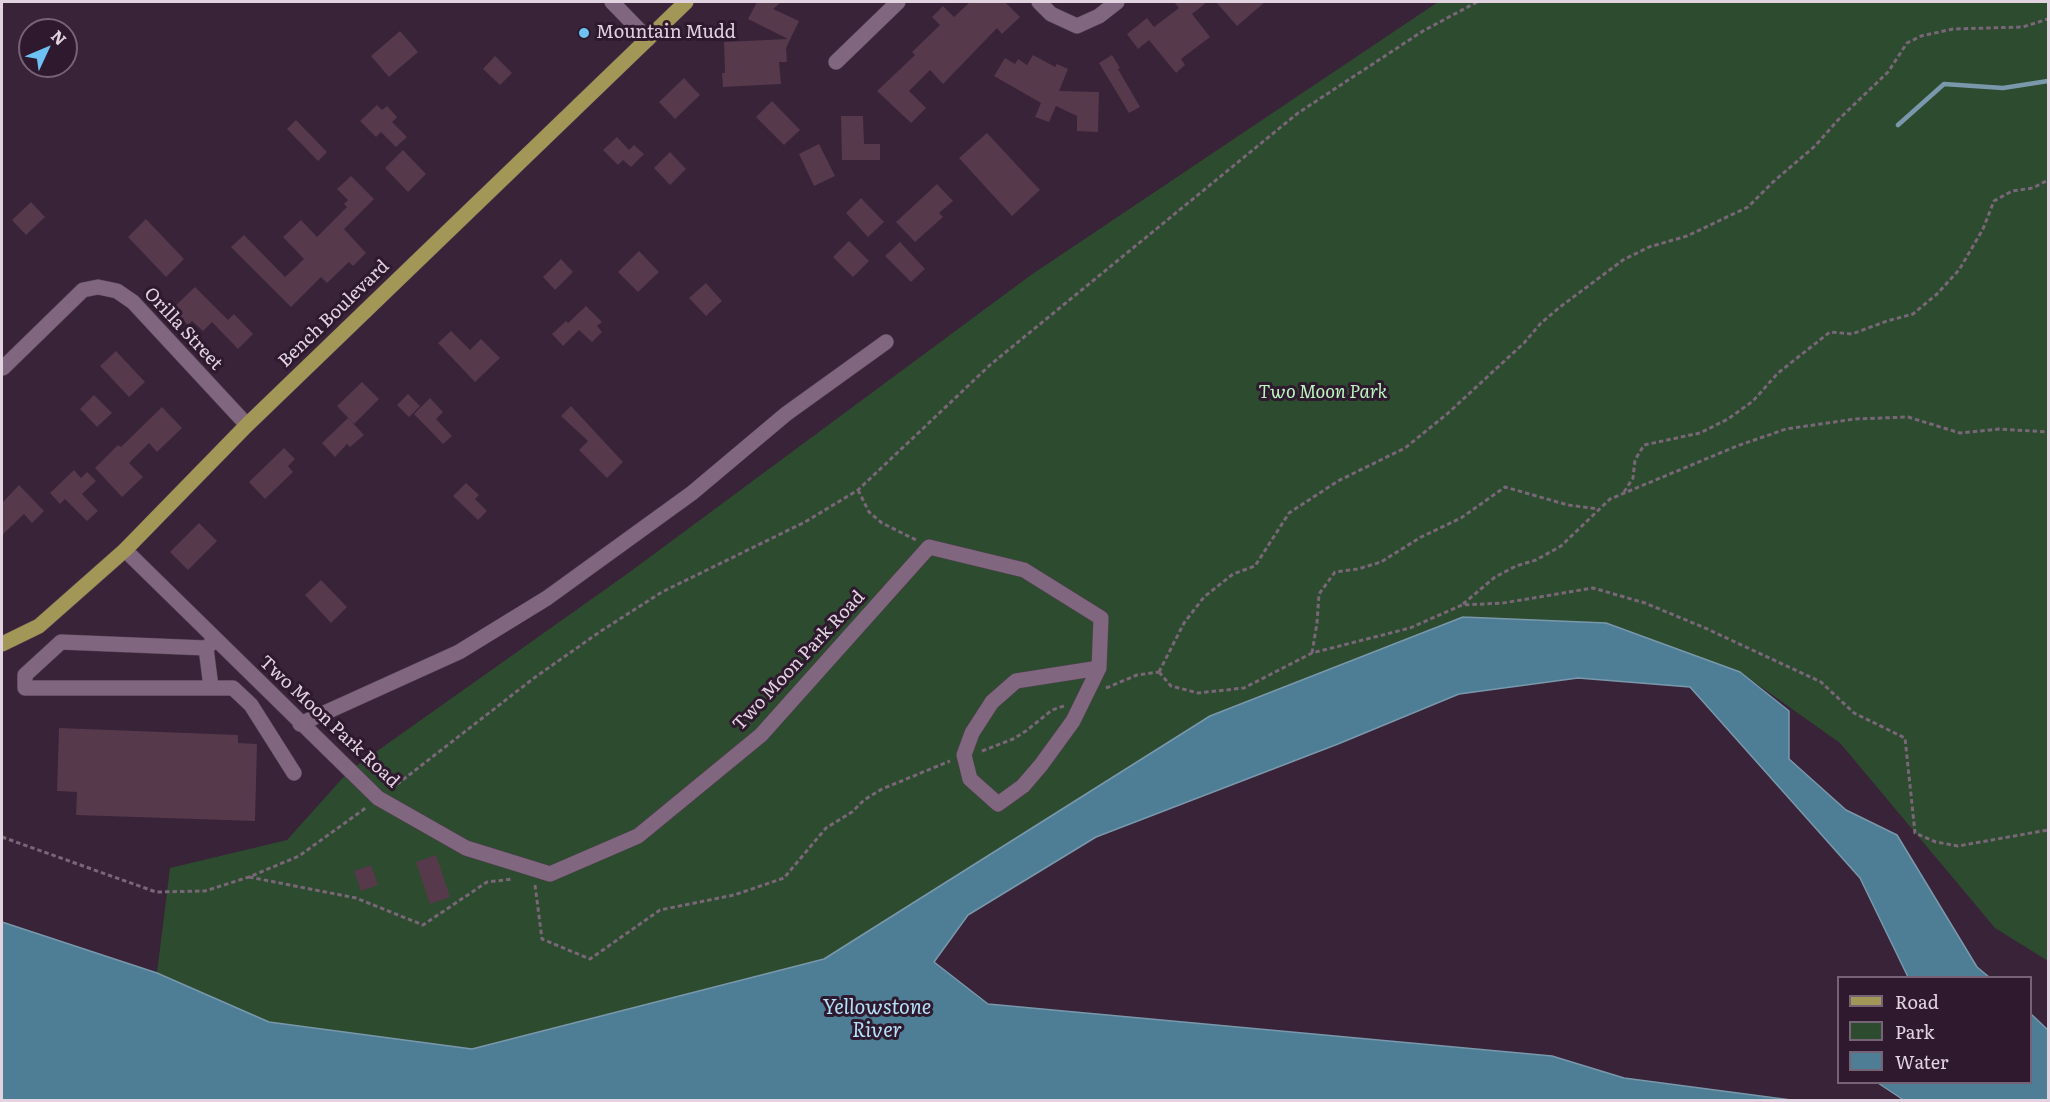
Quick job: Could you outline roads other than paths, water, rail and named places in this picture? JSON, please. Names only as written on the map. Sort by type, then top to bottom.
[{"type":"main road","name":"Bench Boulevard","points":[[2,644],[39,626],[124,550],[247,425],[686,2]]},
{"type":"street","points":[[612,2],[648,39]]},
{"type":"street","points":[[836,62],[898,2]]},
{"type":"street","points":[[1039,2],[1051,14],[1077,26],[1099,16],[1117,2]]},
{"type":"street","name":"Orilla Street","points":[[2,367],[83,290],[99,287],[117,291],[133,302],[247,425]]},
{"type":"street","points":[[300,724],[459,652],[547,598],[692,493],[786,414],[886,342]]},
{"type":"street","name":"Two Moon Park Road","points":[[124,550],[211,644],[378,798],[466,848],[550,874],[638,836],[761,735],[929,547],[1024,570],[1101,618],[1099,668]]},
{"type":"street","points":[[211,687],[211,644],[61,642],[25,675],[25,688],[233,688],[251,705],[294,773]]},
{"type":"street","points":[[1099,668],[1073,720],[1023,786],[998,804],[970,779],[964,755],[972,734],[992,702],[1016,681],[1099,668]]},
{"type":"water","name":"Yellowstone River","points":[[1463,617],[1606,623],[1740,672],[1789,711],[1789,759],[1846,810],[1897,835],[1977,967],[1988,976],[1908,976],[1860,878],[1690,687],[1578,678],[1459,694],[1338,744],[1096,837],[968,915],[934,962],[988,1004],[1552,1056],[1624,1078],[1791,1100],[2,1100],[2,922],[157,973],[269,1022],[472,1049],[824,959],[1210,716]]},
{"type":"water","points":[[2032,1015],[2048,1030],[2048,1100],[1902,1099],[1880,1084],[2032,1084]]},
{"type":"waterway","points":[[1898,125],[1944,84],[2003,88],[2048,81]]},
{"type":"place","name":"Mountain Mudd","points":[[584,33]]},
{"type":"park label","name":"Two Moon Park","points":[[1323,393]]}]
